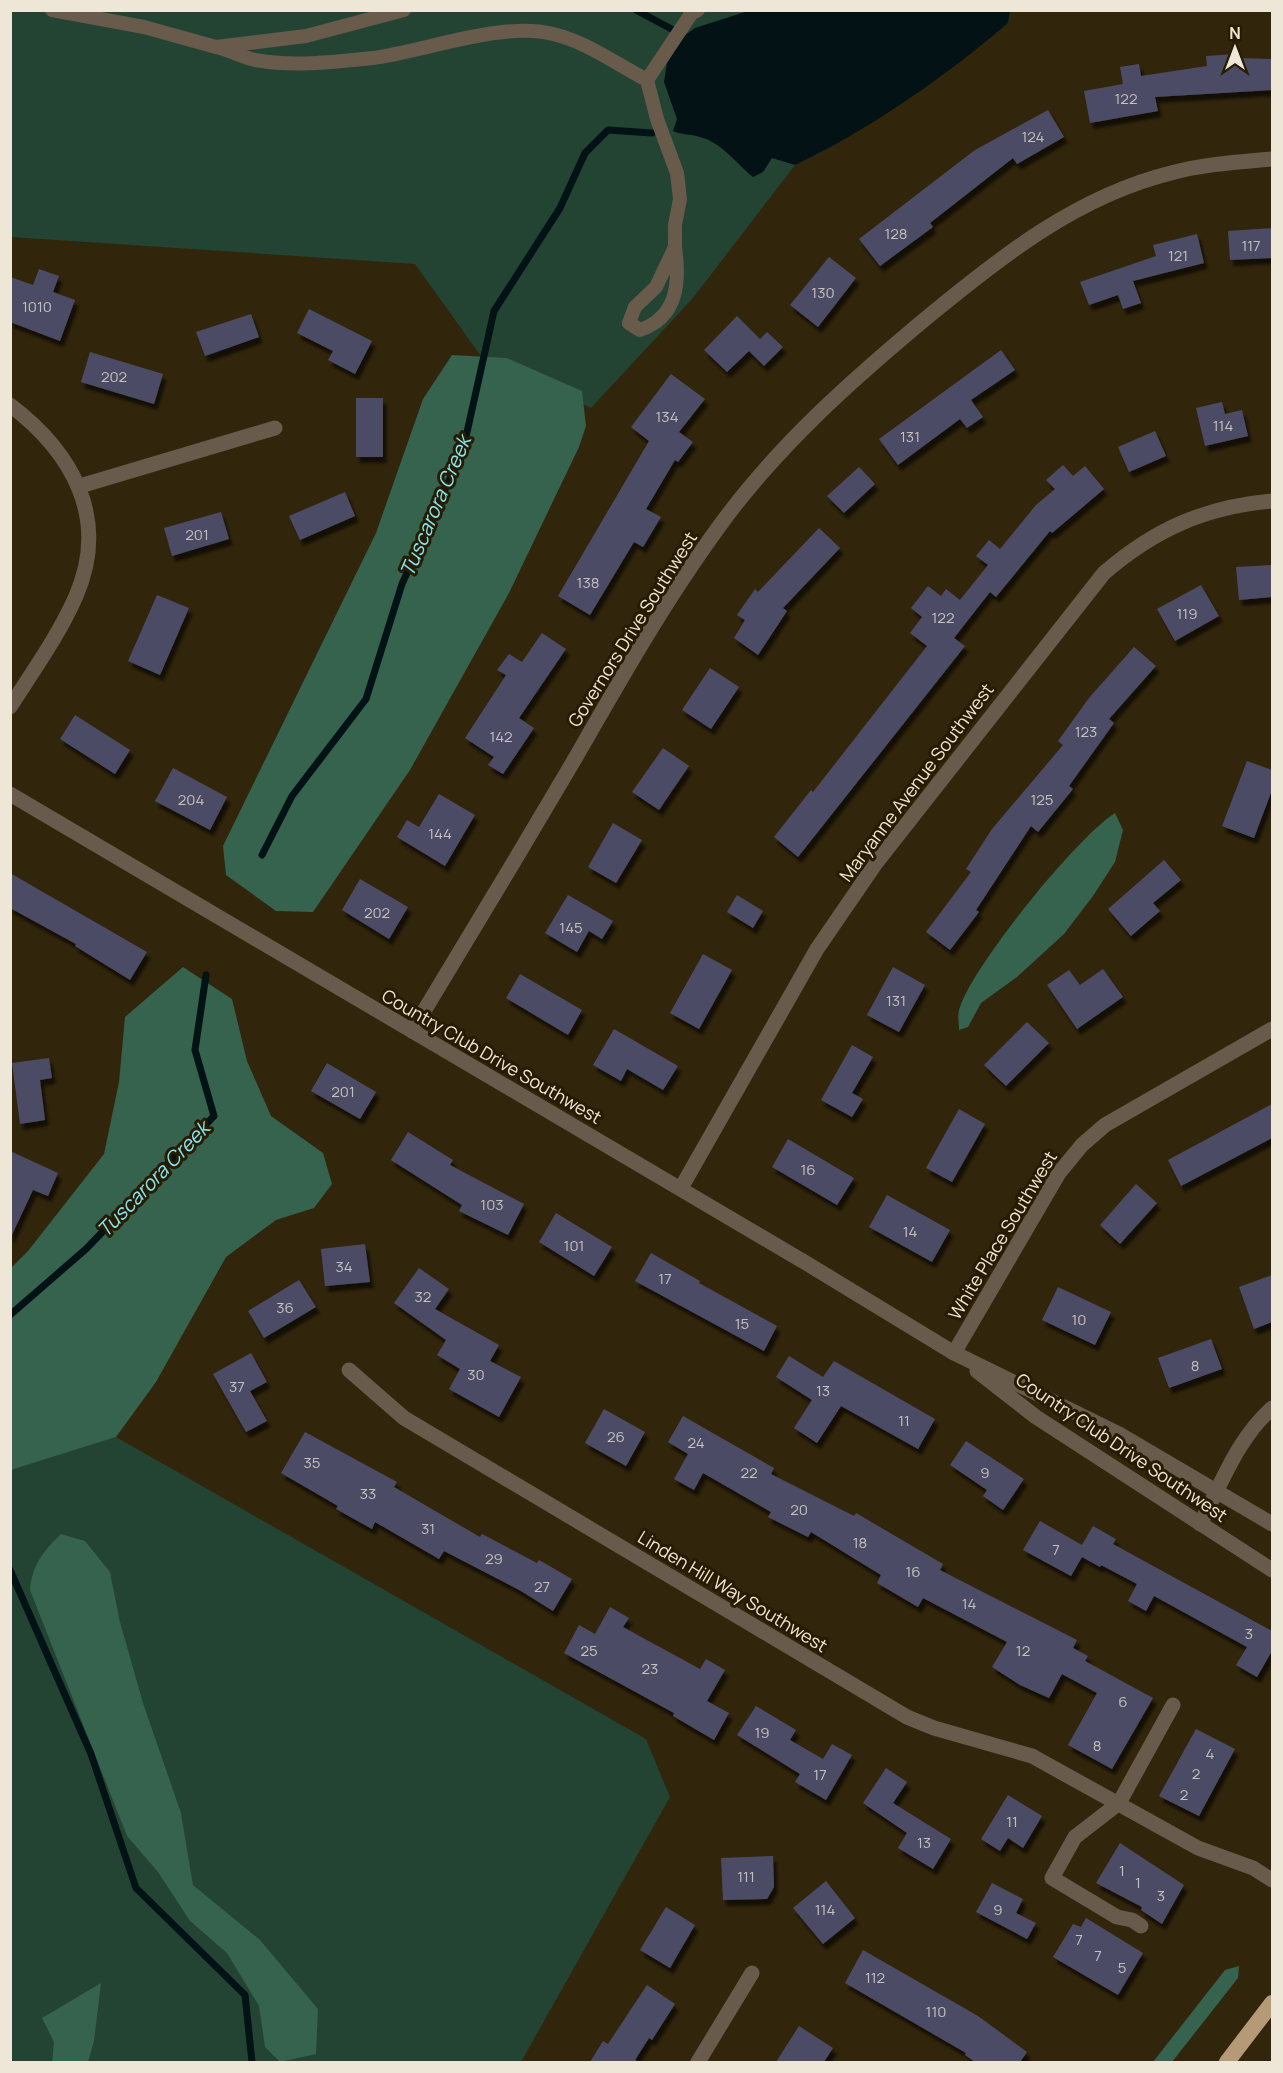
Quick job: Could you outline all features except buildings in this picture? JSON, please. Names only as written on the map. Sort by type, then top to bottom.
[{"type":"highway","points":[[1227,2062],[1272,2003]]},
{"type":"street","name":"Governors Drive Southwest","points":[[412,1031],[651,628],[719,526],[789,443],[867,368],[963,287],[1061,218],[1115,191],[1172,173],[1231,162],[1272,159]]},
{"type":"street","points":[[10,405],[33,422],[57,448],[80,486],[87,514],[89,542],[84,571],[76,596],[10,707]]},
{"type":"street","points":[[80,486],[275,428]]},
{"type":"street","name":"Maryanne Avenue Southwest","points":[[681,1188],[818,949],[869,872],[1104,573],[1135,546],[1170,527],[1244,504],[1272,501]]},
{"type":"street","name":"Country Club Drive Southwest","points":[[10,794],[681,1188],[954,1353],[1119,1434],[1272,1524]]},
{"type":"street","name":"White Place Southwest","points":[[954,1353],[1059,1173],[1082,1145],[1106,1125],[1272,1029]]},
{"type":"street","name":"Country Club Drive Southwest","points":[[954,1353],[1036,1417],[1272,1570]]},
{"type":"street","name":"Linden Hill Way Southwest","points":[[349,1370],[404,1418],[907,1717],[933,1728],[1032,1756],[1198,1848],[1253,1868],[1272,1880]]},
{"type":"street","points":[[1200,1524],[1238,1448],[1253,1425],[1272,1408]]},
{"type":"street","points":[[1142,1926],[1132,1920],[1117,1917],[1052,1878],[1075,1837],[1119,1803],[1173,1705]]},
{"type":"street","points":[[698,2062],[752,1973]]},
{"type":"lane","points":[[52,10],[144,27],[232,50],[252,59],[290,64],[373,58],[480,35],[515,31],[551,33],[583,43],[647,80]]},
{"type":"lane","points":[[216,47],[306,36],[404,10]]},
{"type":"lane","points":[[675,246],[656,287],[630,315],[629,323],[640,330],[653,326],[672,306],[678,270],[675,225],[680,199],[677,173],[657,119],[647,80],[695,12]]},
{"type":"green space","points":[[11,11],[1010,11],[1008,23],[900,103],[823,151],[795,165],[693,298],[591,408],[483,359],[415,264],[11,237]]},
{"type":"green space","points":[[452,355],[507,358],[582,391],[586,426],[579,447],[509,593],[410,770],[313,912],[276,911],[226,875],[223,846],[376,533],[423,399]]},
{"type":"green space","points":[[1115,813],[1123,830],[1115,862],[1093,896],[1064,934],[1017,977],[981,1003],[968,1027],[959,1030],[959,1010],[969,987],[1005,933],[1077,847]]},
{"type":"green space","points":[[183,967],[232,999],[247,1061],[271,1116],[323,1153],[332,1184],[314,1208],[276,1220],[226,1257],[156,1382],[116,1437],[11,1470],[11,1268],[28,1251],[104,1154],[119,1082],[125,1017]]},
{"type":"green space","points":[[116,1437],[646,1739],[670,1797],[521,2062],[11,2062],[10,1470]]},
{"type":"green space","points":[[61,1534],[85,1541],[110,1572],[120,1622],[143,1703],[181,1813],[193,1885],[260,1940],[318,2009],[316,2054],[280,2062],[265,2047],[259,2006],[227,1953],[190,1921],[158,1872],[127,1836],[30,1590],[36,1566],[49,1546]]},
{"type":"green space","points":[[1239,1966],[1238,1978],[1172,2062],[1153,2062],[1225,1970]]},
{"type":"green space","points":[[101,1983],[94,2041],[88,2062],[52,2062],[54,2042],[42,2018]]},
{"type":"shaded area","points":[[748,11],[1010,11],[1008,23],[984,43],[879,119],[795,165],[772,158],[763,172],[753,177],[715,144],[700,137],[673,131],[677,119],[664,82],[667,63],[684,36],[695,28]]},
{"type":"waterway","points":[[636,10],[679,33]]},
{"type":"waterway","name":"Tuscarora Creek","points":[[262,855],[292,796],[366,699],[402,584],[463,450],[494,311],[560,208],[585,153],[608,130],[652,133]]},
{"type":"waterway","name":"Tuscarora Creek","points":[[10,1315],[86,1249],[214,1116],[195,1050],[206,975]]},
{"type":"waterway","points":[[10,1570],[91,1754],[136,1888],[245,1995],[252,2062]]}]
